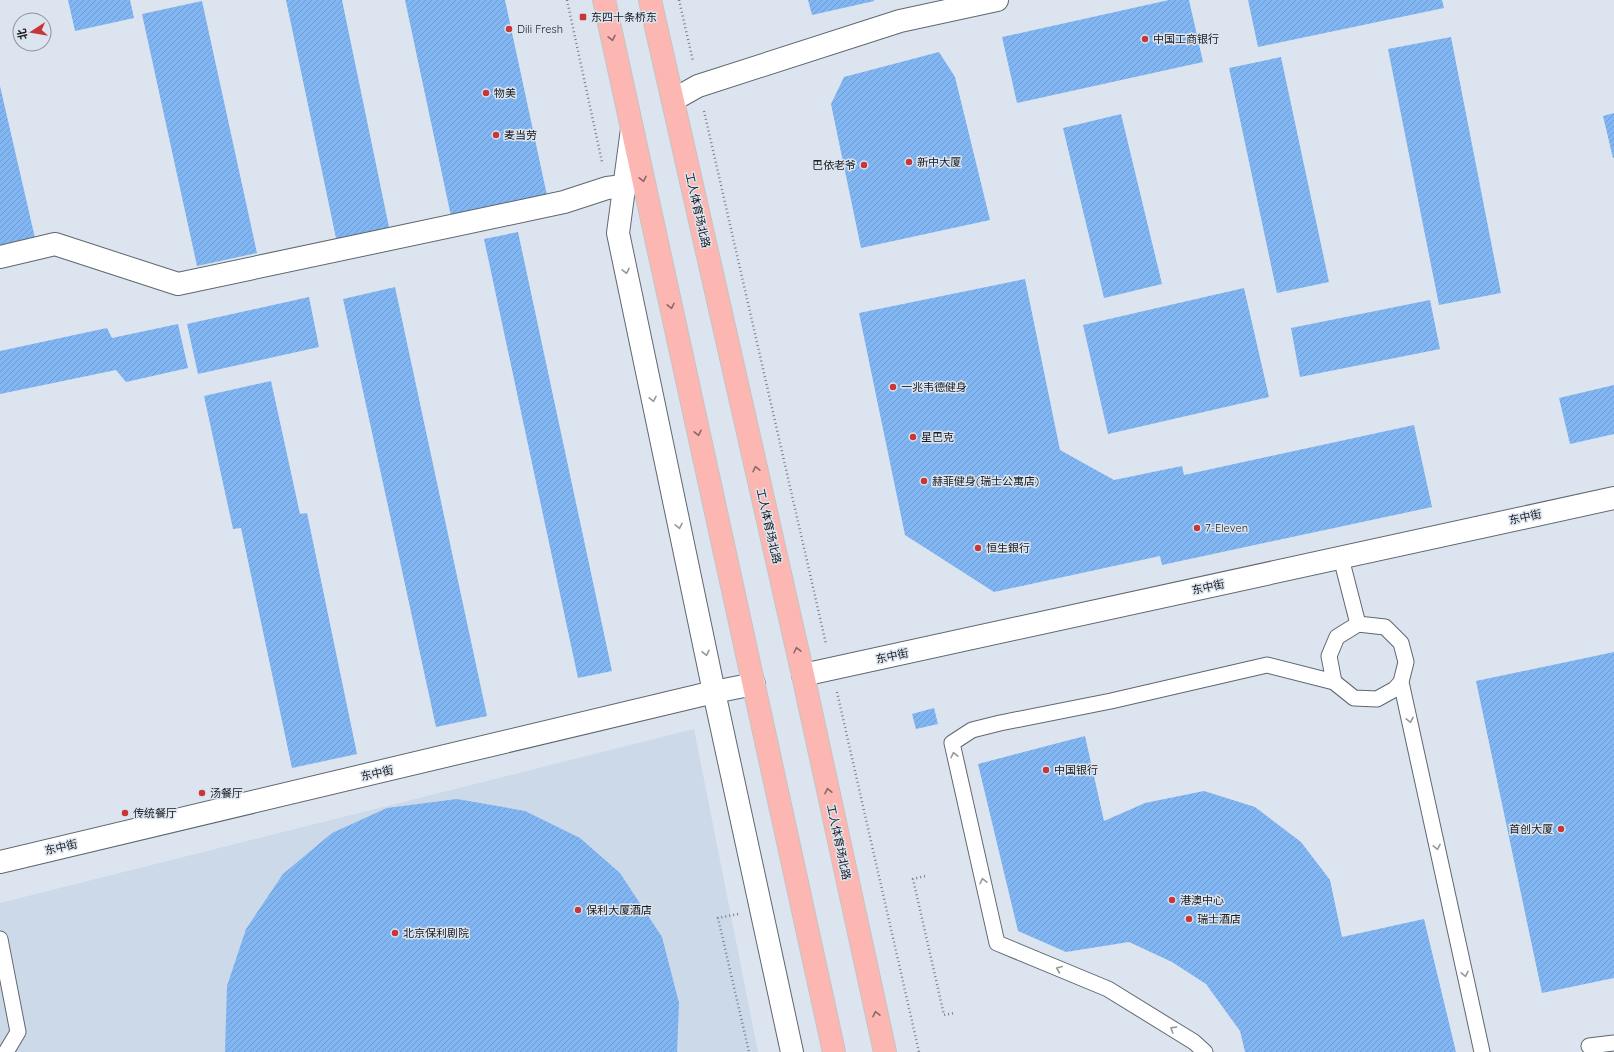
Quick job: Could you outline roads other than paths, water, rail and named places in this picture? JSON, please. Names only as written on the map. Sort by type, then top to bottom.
[{"type":"main road","points":[[604,0],[834,1052]]},
{"type":"main road","name":"工人体育场北路","points":[[650,0],[803,675],[884,1052]]},
{"type":"street","points":[[673,100],[698,86],[900,20],[997,0]]},
{"type":"street","points":[[632,128],[615,187],[618,233],[714,692],[792,1052]]},
{"type":"street","points":[[0,257],[55,244],[178,284],[564,202],[615,187]]},
{"type":"street","name":"东中街","points":[[803,675],[1614,498]]},
{"type":"street","name":"东中街","points":[[0,862],[714,692],[754,684]]},
{"type":"lane","points":[[1341,558],[1358,624]]},
{"type":"lane","points":[[1334,682],[1329,656],[1337,637],[1358,624],[1385,627],[1401,643],[1406,662],[1401,682],[1482,1052]]},
{"type":"lane","points":[[1204,1052],[1194,1042],[1108,989],[997,943],[952,743],[972,730],[1000,723],[1111,701],[1267,665],[1334,682],[1354,698],[1377,699],[1395,689],[1401,682]]},
{"type":"lane","points":[[0,939],[18,1032],[6,1052]]},
{"type":"lane","points":[[1589,1046],[1614,1043]]},
{"type":"place","name":"东四十条桥东","points":[[583,17]]},
{"type":"place","name":"Dili Fresh","points":[[509,29]]},
{"type":"place","name":"中国工商银行","points":[[1145,39]]},
{"type":"place","name":"物美","points":[[486,93]]},
{"type":"place","name":"麦当劳","points":[[496,135]]},
{"type":"place","name":"新中大厦","points":[[909,162]]},
{"type":"place","name":"巴依老爷","points":[[864,165]]},
{"type":"place","name":"一兆韦德健身","points":[[893,387]]},
{"type":"place","name":"星巴克","points":[[913,437]]},
{"type":"place","name":"赫菲健身(瑞士公寓店)","points":[[924,481]]},
{"type":"place","name":"7-Eleven","points":[[1197,528]]},
{"type":"place","name":"恒生銀行","points":[[978,548]]},
{"type":"place","name":"中国银行","points":[[1046,770]]},
{"type":"place","name":"汤餐厅","points":[[202,793]]},
{"type":"place","name":"传统餐厅","points":[[125,813]]},
{"type":"place","name":"首创大厦","points":[[1561,829]]},
{"type":"place","name":"港澳中心","points":[[1172,900]]},
{"type":"place","name":"保利大厦酒店","points":[[578,910]]},
{"type":"place","name":"瑞士酒店","points":[[1189,919]]},
{"type":"place","name":"北京保利剧院","points":[[395,933]]}]
